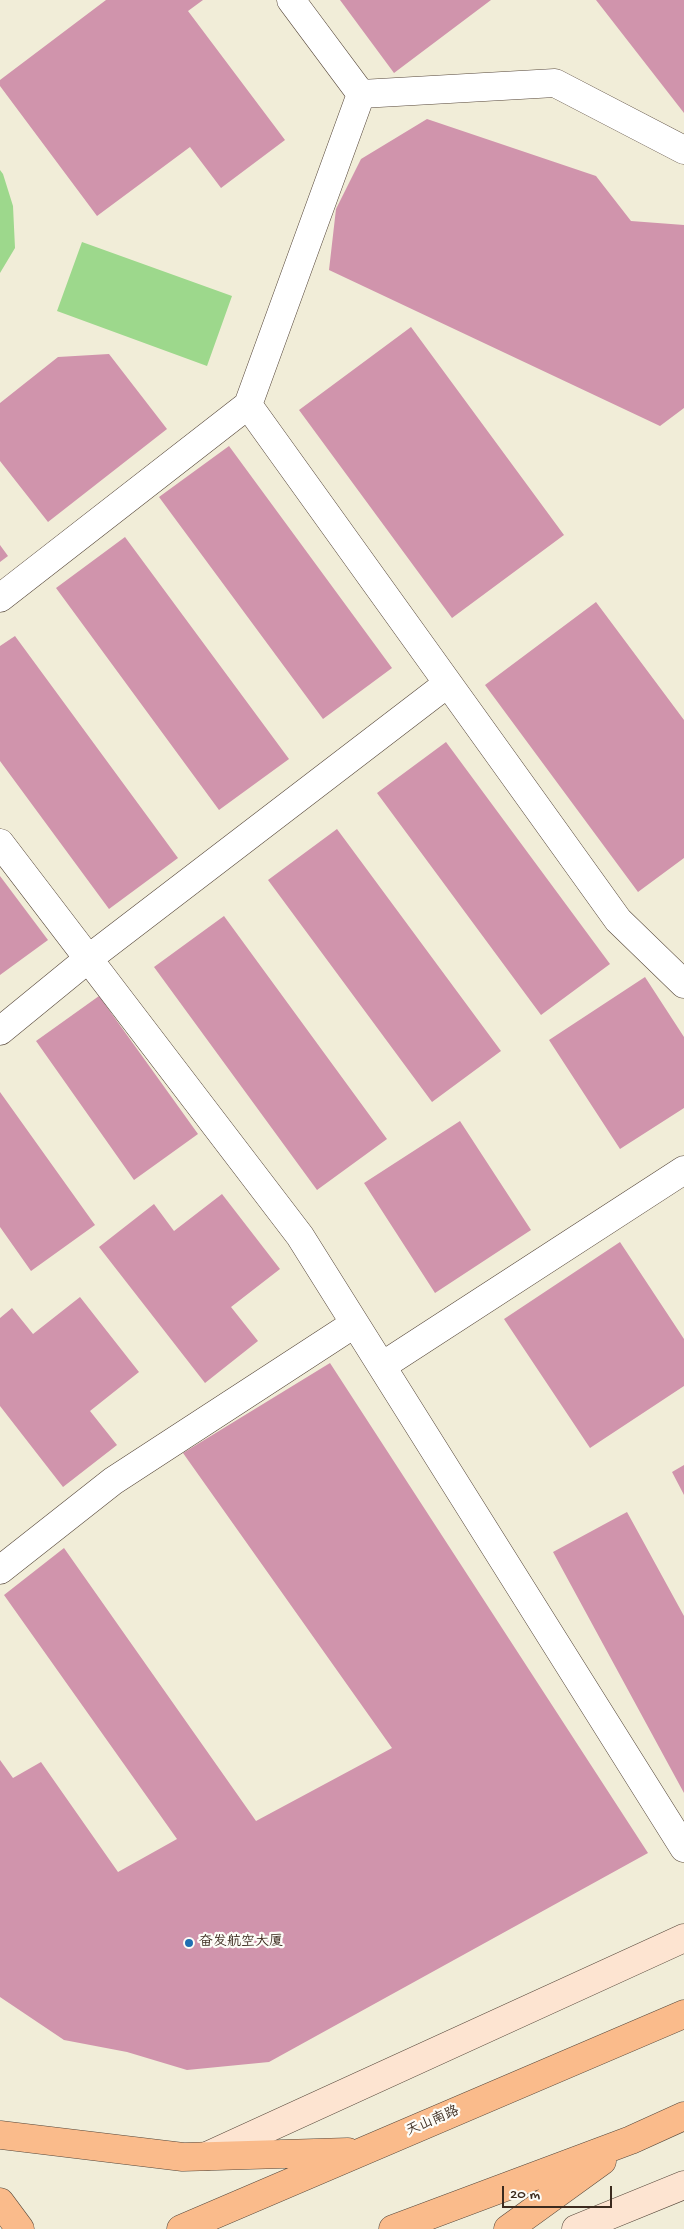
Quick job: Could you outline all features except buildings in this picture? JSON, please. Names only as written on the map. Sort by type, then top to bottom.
[{"type":"main road","points":[[207,2156],[684,1938]]},
{"type":"main road","name":"天山南路","points":[[181,2229],[684,2014]]},
{"type":"main road","points":[[393,2229],[631,2140],[684,2116]]},
{"type":"main road","points":[[0,2135],[183,2157],[362,2152]]},
{"type":"main road","points":[[508,2229],[631,2140]]},
{"type":"main road","points":[[576,2229],[684,2185]]},
{"type":"main road","points":[[0,2202],[20,2229]]},
{"type":"street","points":[[291,0],[362,94]]},
{"type":"street","points":[[362,94],[556,83],[684,150]]},
{"type":"street","points":[[0,598],[248,405],[362,94]]},
{"type":"street","points":[[248,405],[618,920],[684,984]]},
{"type":"street","points":[[0,1030],[447,684]]},
{"type":"street","points":[[0,843],[300,1236],[684,1848]]},
{"type":"street","points":[[382,1366],[684,1170]]},
{"type":"street","points":[[0,1570],[112,1481],[354,1324]]},
{"type":"green space","points":[[0,170],[13,206],[15,248],[0,273]]},
{"type":"green space","points":[[82,242],[232,296],[207,366],[57,311]]},
{"type":"place","name":"奋发航空大厦","points":[[189,1943]]}]
